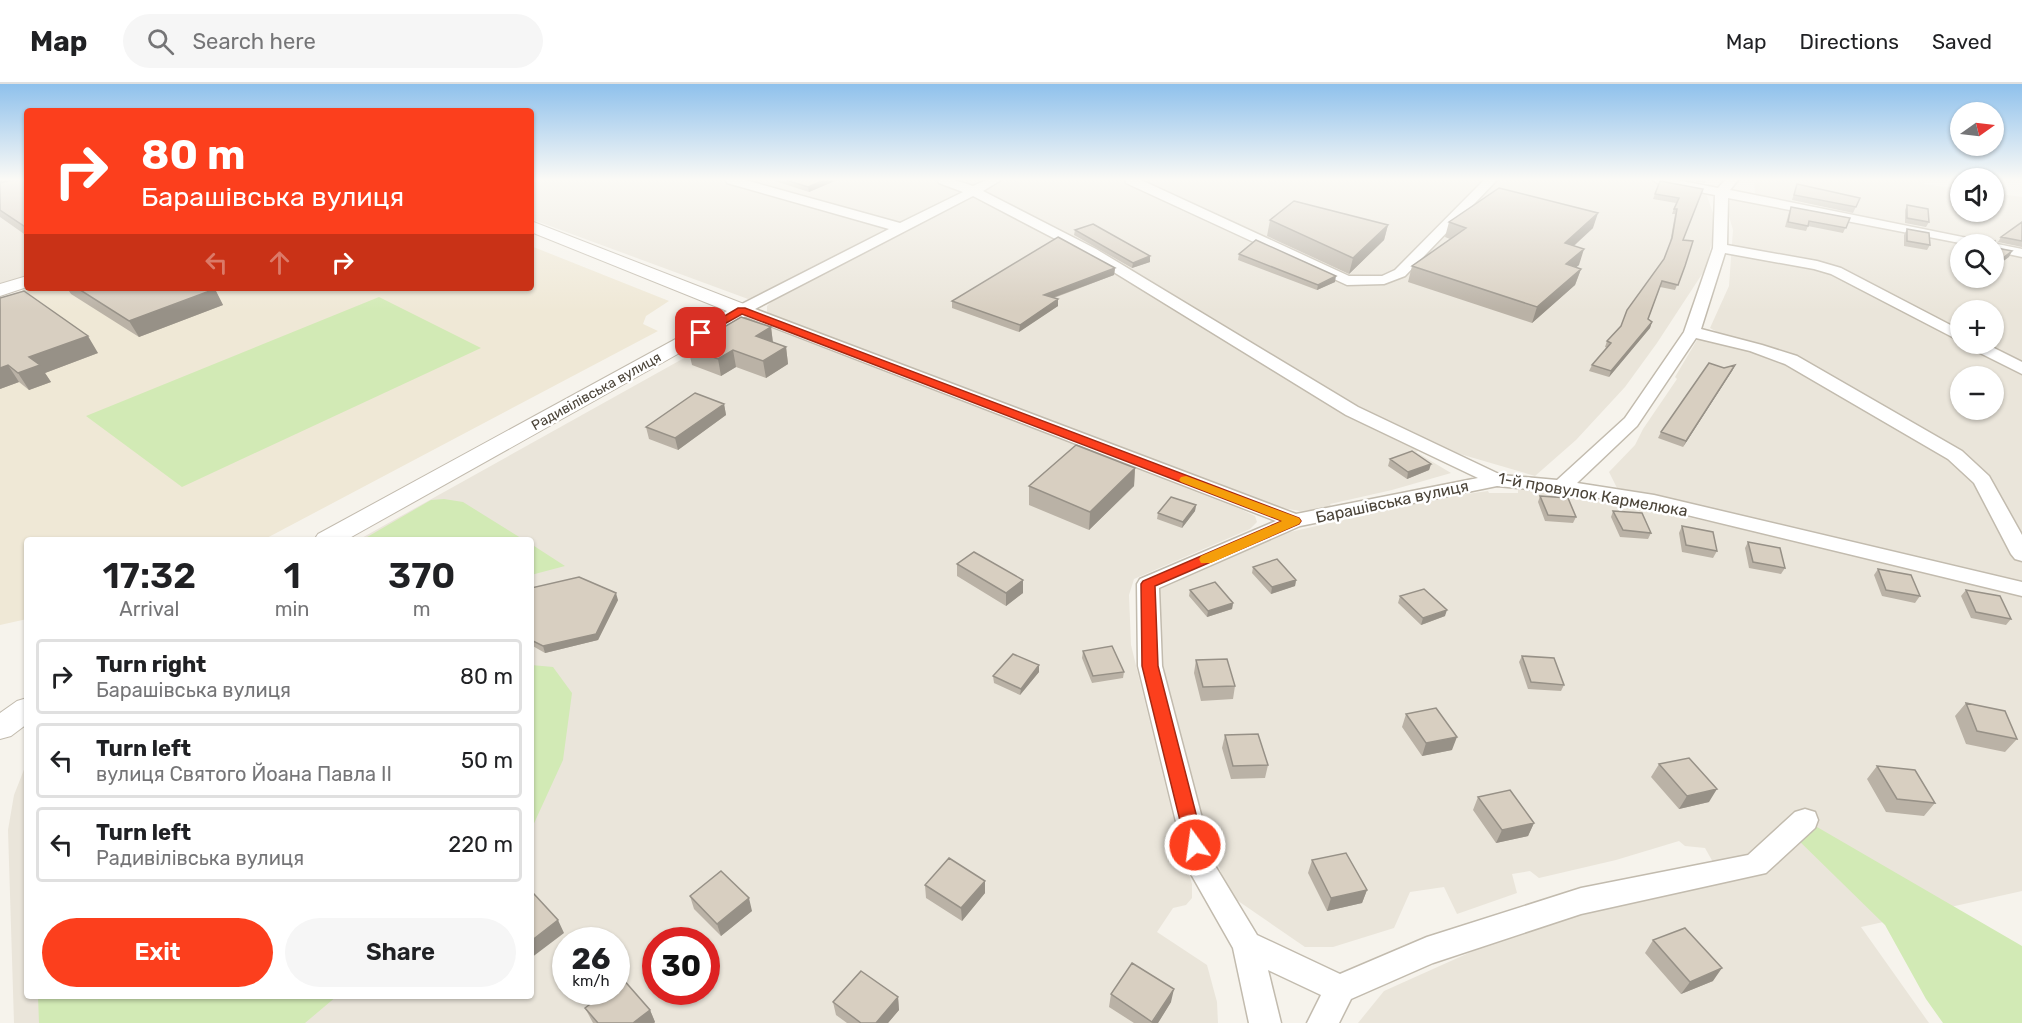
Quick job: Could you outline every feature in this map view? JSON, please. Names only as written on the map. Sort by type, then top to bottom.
[{"type":"street","points":[[887,224],[902,228]]},
{"type":"street","name":"Радивілівська вулиця","points":[[332,537],[742,310],[910,224]]},
{"type":"street","name":"1-й провулок Кармелюка","points":[[1036,224],[1091,252],[1352,411],[1497,480],[1562,486],[1654,501],[2022,589]]},
{"type":"street","points":[[1225,224],[1347,281],[1384,280],[1400,273],[1448,224]]},
{"type":"street","points":[[1562,486],[1631,423],[1692,332],[1720,249],[1723,224]]},
{"type":"street","points":[[1896,224],[1950,236]]},
{"type":"street","points":[[534,227],[742,310],[1294,521]]},
{"type":"street","points":[[1720,249],[1817,265],[1836,271],[1950,331]]},
{"type":"street","points":[[2004,249],[2022,253]]},
{"type":"street","points":[[0,290],[24,282]]},
{"type":"street","points":[[1692,332],[1791,360],[1955,455],[1982,480],[2022,554]]},
{"type":"street","points":[[1993,354],[2022,369]]},
{"type":"street","name":"Барашівська вулиця","points":[[1265,1023],[1247,945],[1201,867],[1150,666],[1148,584],[1294,521],[1497,480]]},
{"type":"street","points":[[0,728],[24,711]]},
{"type":"street","points":[[1323,1023],[1340,989],[1427,951],[1581,901],[1756,865],[1805,820]]},
{"type":"street","points":[[1247,945],[1340,989]]},
{"type":"shaded area","points":[[0,224],[24,224],[24,278],[0,285]]},
{"type":"shaded area","points":[[544,224],[900,224],[764,294],[748,299]]},
{"type":"shaded area","points":[[921,224],[1716,224],[1706,268],[1657,343],[1625,387],[1576,440],[1535,476],[1429,445],[1416,452],[1451,473],[1392,490],[1330,504],[1332,508],[1300,511],[1276,507],[783,320],[767,312],[767,306]]},
{"type":"shaded area","points":[[1731,224],[1869,224],[1950,240],[1950,288],[2004,288],[2004,250],[2022,255],[2022,585],[1703,506],[1617,488],[1609,472],[1635,445],[1643,429],[1677,379],[1675,377],[1697,340],[1709,340],[1772,357],[1783,351],[1710,328],[1729,286],[1733,230]]},
{"type":"shaded area","points":[[1897,224],[2022,224],[2022,250],[2004,246],[2004,234],[1950,235]]},
{"type":"shaded area","points":[[534,247],[669,301],[646,316],[643,324],[658,331],[269,537],[24,537],[24,620],[0,625],[0,298],[24,290],[534,291]]},
{"type":"shaded area","points":[[763,325],[1255,516],[1257,522],[1250,529],[1134,579],[1129,595],[1131,645],[1180,845],[1192,884],[1192,898],[1186,905],[1173,908],[1157,932],[1207,965],[1217,1002],[1218,1023],[14,1023],[8,830],[14,795],[24,770],[24,999],[534,999],[534,537],[363,537],[729,333]]},
{"type":"shaded area","points":[[1518,487],[1587,495],[1733,527],[2022,596],[2022,891],[1861,927],[1929,1023],[1358,1023],[1384,991],[1491,943],[1597,908],[1723,880],[1705,848],[1685,846],[1679,841],[1616,860],[1539,878],[1530,871],[1512,874],[1517,893],[1457,914],[1444,887],[1410,892],[1394,928],[1333,947],[1305,947],[1228,894],[1212,845],[1201,847],[1156,665],[1154,585],[1272,536],[1446,497],[1488,491],[1489,493],[1518,493]]},
{"type":"green space","points":[[379,297],[481,348],[182,487],[86,416]]},
{"type":"green space","points":[[444,499],[463,502],[519,537],[367,537],[431,500]]},
{"type":"green space","points":[[534,546],[565,566],[534,574]]},
{"type":"green space","points":[[534,665],[553,667],[572,693],[563,760],[534,823]]},
{"type":"green space","points":[[1805,820],[2022,946],[2022,1023],[1943,1023],[1926,999],[1885,925],[1791,833]]},
{"type":"green space","points":[[38,999],[333,999],[305,1023],[39,1023]]},
{"type":"building","points":[[1093,224],[1150,256],[1133,263],[1075,230]]},
{"type":"building","points":[[1278,224],[1388,225],[1353,258]]},
{"type":"building","points":[[1454,224],[1586,224],[1565,243],[1584,249],[1566,264],[1581,269],[1537,307],[1412,266],[1466,228]]},
{"type":"building","points":[[1674,224],[1689,224],[1683,240],[1693,241],[1678,285],[1662,281],[1648,319],[1652,322],[1611,371],[1592,365],[1611,343],[1607,341],[1621,326],[1627,310],[1664,259]]},
{"type":"building","points":[[1824,224],[1848,224],[1846,228]]},
{"type":"building","points":[[2022,224],[2022,241],[2004,238],[2004,235]]},
{"type":"building","points":[[1907,229],[1929,233],[1930,245],[1907,241]]},
{"type":"building","points":[[1058,237],[1115,268],[1044,295],[1058,299],[1020,325],[952,301]]},
{"type":"building","points":[[1256,240],[1336,276],[1318,285],[1239,254]]},
{"type":"building","points":[[2004,249],[2012,251],[2004,257]]},
{"type":"building","points":[[24,291],[88,336],[29,357],[40,365],[18,373],[8,365],[0,368],[0,298]]},
{"type":"building","points":[[82,291],[210,291],[129,321]]},
{"type":"building","points":[[741,317],[771,327],[756,336],[786,347],[763,361],[733,350],[718,359],[688,348]]},
{"type":"building","points":[[1709,363],[1724,368],[1735,365],[1686,441],[1661,432]]},
{"type":"building","points":[[695,393],[724,404],[675,438],[646,427]]},
{"type":"building","points":[[1076,445],[1135,468],[1090,512],[1029,486]]},
{"type":"building","points":[[1412,451],[1431,464],[1408,472],[1390,459]]},
{"type":"building","points":[[1540,496],[1568,498],[1576,517],[1548,515]]},
{"type":"building","points":[[1171,497],[1196,505],[1183,522],[1158,513]]},
{"type":"building","points":[[1613,511],[1642,513],[1651,533],[1623,530]]},
{"type":"building","points":[[1682,526],[1713,532],[1717,551],[1686,545]]},
{"type":"building","points":[[1748,542],[1780,548],[1785,568],[1753,562]]},
{"type":"building","points":[[974,552],[1023,580],[1006,593],[957,564]]},
{"type":"building","points":[[1277,559],[1296,580],[1272,587],[1253,567]]},
{"type":"building","points":[[1878,569],[1911,575],[1920,596],[1886,590]]},
{"type":"building","points":[[579,577],[616,593],[596,634],[543,646],[534,642],[534,587]]},
{"type":"building","points":[[1215,582],[1233,603],[1208,611],[1190,590]]},
{"type":"building","points":[[1424,589],[1447,610],[1423,618],[1400,596]]},
{"type":"building","points":[[1966,590],[2000,596],[2011,619],[1976,612]]},
{"type":"building","points":[[1112,646],[1124,672],[1093,676],[1083,651]]},
{"type":"building","points":[[1013,654],[1039,665],[1021,689],[993,676]]},
{"type":"building","points":[[1522,656],[1554,658],[1564,685],[1531,682]]},
{"type":"building","points":[[1227,659],[1235,686],[1203,687],[1196,660]]},
{"type":"building","points":[[1966,703],[2005,711],[2017,739],[1977,731]]},
{"type":"building","points":[[1436,708],[1457,737],[1426,743],[1406,714]]},
{"type":"building","points":[[1258,734],[1268,765],[1233,766],[1225,735]]},
{"type":"building","points":[[1689,758],[1717,789],[1687,796],[1659,764]]},
{"type":"building","points":[[1877,766],[1915,770],[1935,803],[1897,799]]},
{"type":"building","points":[[1510,790],[1534,823],[1502,830],[1478,797]]},
{"type":"building","points":[[1346,853],[1367,890],[1331,898],[1312,860]]},
{"type":"building","points":[[949,858],[985,881],[961,908],[925,885]]},
{"type":"building","points":[[721,871],[749,898],[717,924],[690,896]]},
{"type":"building","points":[[534,894],[558,920],[534,939]]},
{"type":"building","points":[[1685,928],[1722,968],[1690,982],[1653,940]]},
{"type":"building","points":[[1132,963],[1174,989],[1152,1022],[1111,994]]},
{"type":"building","points":[[861,971],[898,997],[876,1023],[861,1023],[833,1002]]},
{"type":"building","points":[[630,987],[642,1001],[642,1005],[646,1005],[650,1010],[633,1023],[598,1023],[585,1008],[589,1005],[630,1005]]},
{"type":"slow traffic","points":[[1186,480],[1294,521],[1206,559]]},
{"type":"route","points":[[701,333],[742,310],[1294,521],[1148,584],[1150,666],[1195,845]]}]
